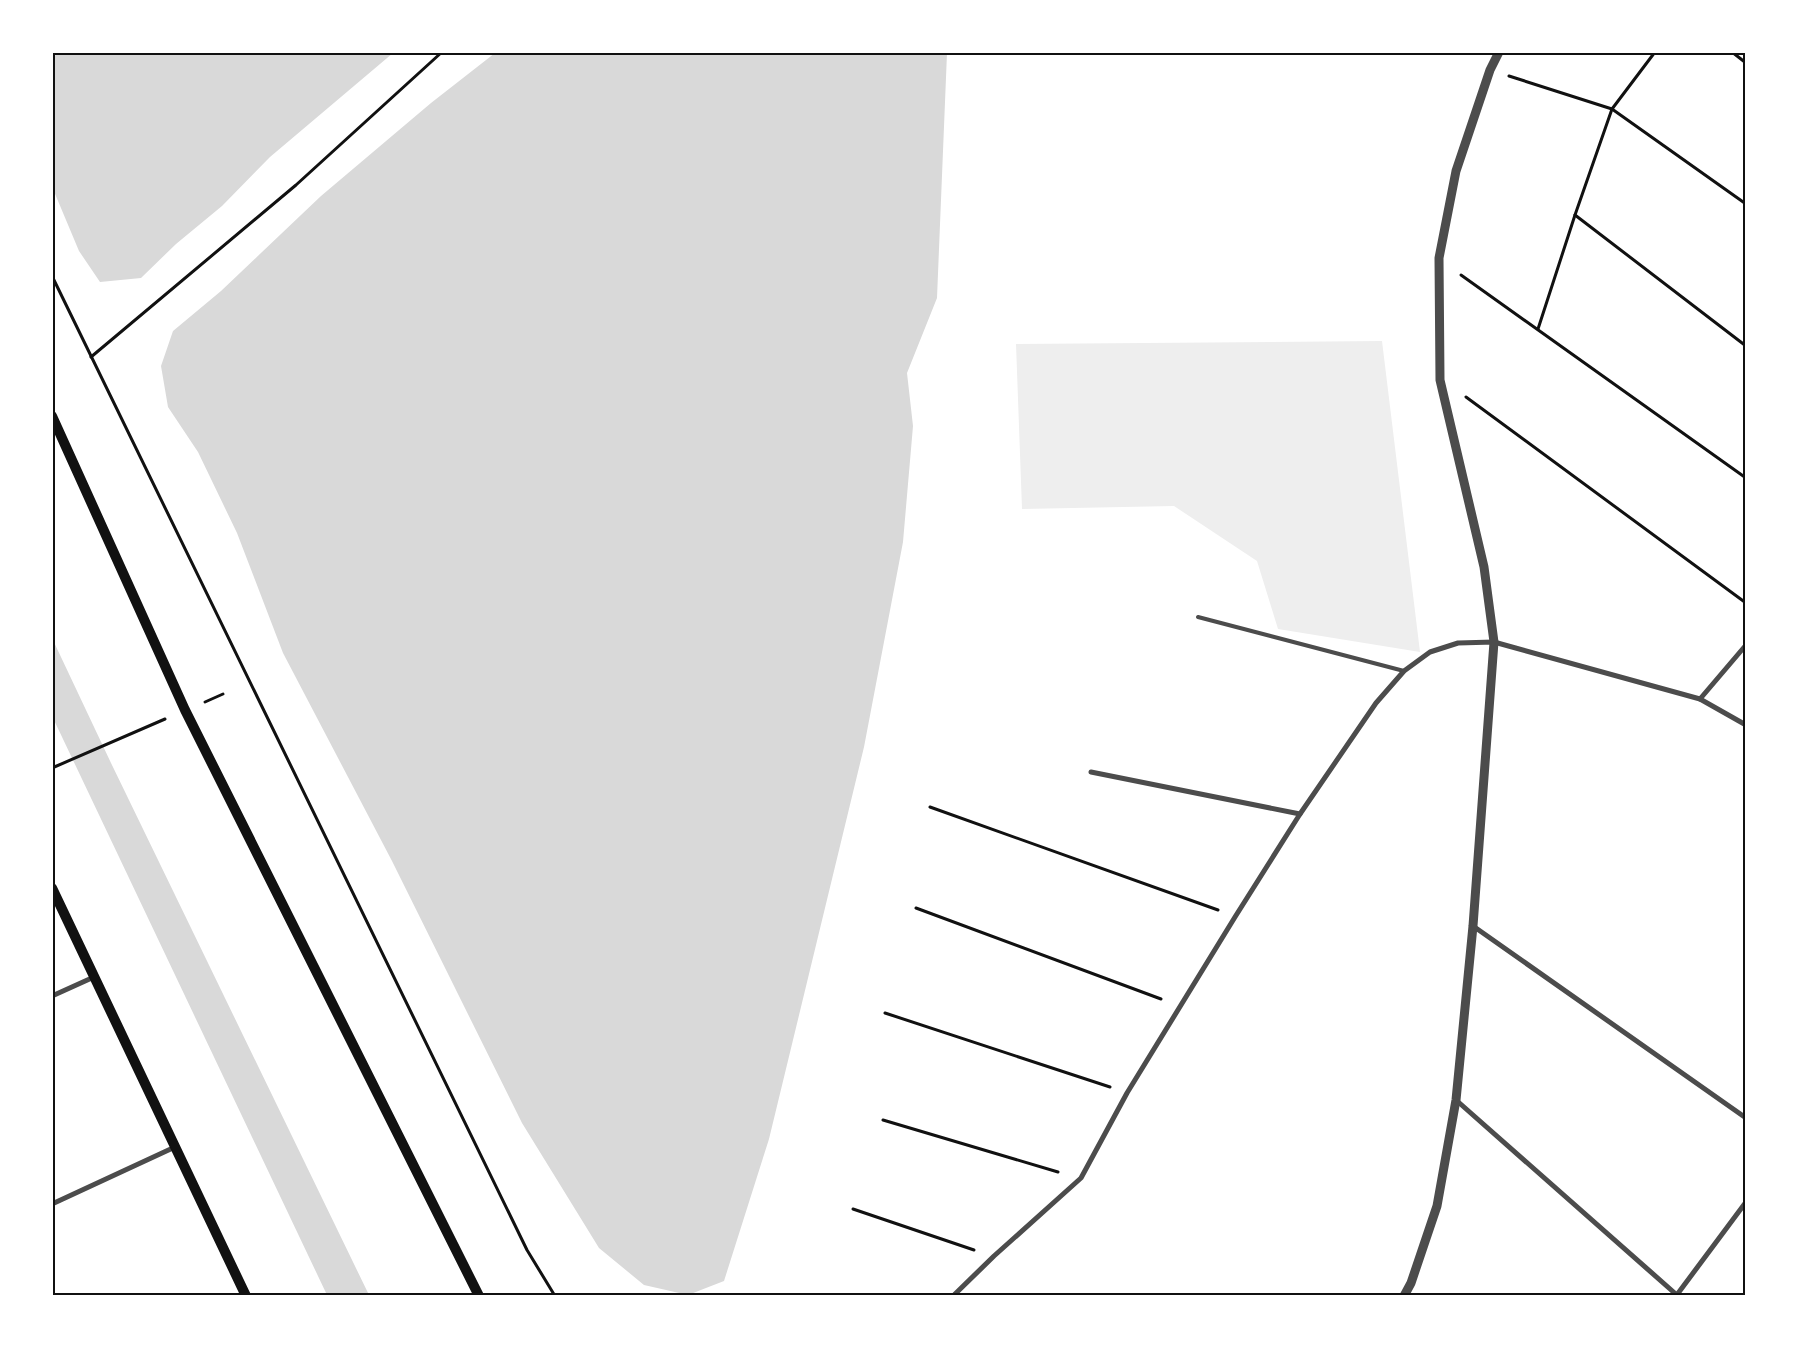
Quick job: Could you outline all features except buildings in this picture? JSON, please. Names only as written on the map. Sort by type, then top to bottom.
[{"type":"main road","points":[[52,416],[185,710],[479,1296]]},
{"type":"main road","points":[[52,888],[246,1296]]},
{"type":"street","points":[[1404,1296],[1411,1283],[1437,1206],[1456,1100],[1473,926],[1494,642],[1484,567],[1440,380],[1438,258],[1456,171],[1490,70],[1498,52]]},
{"type":"street","points":[[953,1296],[994,1256],[1081,1178],[1127,1093],[1300,814],[1376,703],[1404,671],[1430,652],[1458,643],[1494,642],[1700,699],[1746,725]]},
{"type":"street","points":[[1700,699],[1746,645]]},
{"type":"street","points":[[1091,772],[1300,814]]},
{"type":"street","points":[[1473,926],[1746,1118]]},
{"type":"street","points":[[52,996],[94,976]]},
{"type":"street","points":[[1456,1100],[1677,1295],[1746,1202]]},
{"type":"street","points":[[52,1204],[176,1147]]},
{"type":"lane","points":[[1198,617],[1404,671]]},
{"type":"path","points":[[91,357],[296,185],[442,52]]},
{"type":"path","points":[[1538,329],[1612,109],[1655,52]]},
{"type":"path","points":[[1732,52],[1746,63]]},
{"type":"path","points":[[1490,70],[1612,109],[1746,204]]},
{"type":"path","points":[[1575,215],[1746,346]]},
{"type":"path","points":[[1438,258],[1746,478]]},
{"type":"path","points":[[52,276],[527,1250],[555,1296]]},
{"type":"path","points":[[1440,380],[1746,603]]},
{"type":"path","points":[[52,768],[150,726]]},
{"type":"path","points":[[930,806],[1235,917]]},
{"type":"path","points":[[916,908],[1181,1006]]},
{"type":"path","points":[[885,1012],[1127,1093]]},
{"type":"path","points":[[883,1120],[1081,1178]]},
{"type":"path","points":[[853,1209],[994,1256]]},
{"type":"shaded area","points":[[57,53],[393,53],[270,157],[222,206],[176,244],[141,278],[100,282],[79,251],[53,189],[52,60]]},
{"type":"shaded area","points":[[495,53],[947,53],[937,298],[907,373],[913,426],[903,542],[864,747],[769,1139],[724,1281],[688,1295],[644,1285],[599,1248],[522,1123],[392,861],[283,653],[237,533],[198,452],[168,407],[161,366],[173,331],[221,291],[321,196],[431,103]]},
{"type":"shaded area","points":[[1382,341],[1420,652],[1278,629],[1257,561],[1174,506],[1022,509],[1016,344]]},
{"type":"shaded area","points":[[52,638],[369,1295],[327,1295],[53,718]]}]
